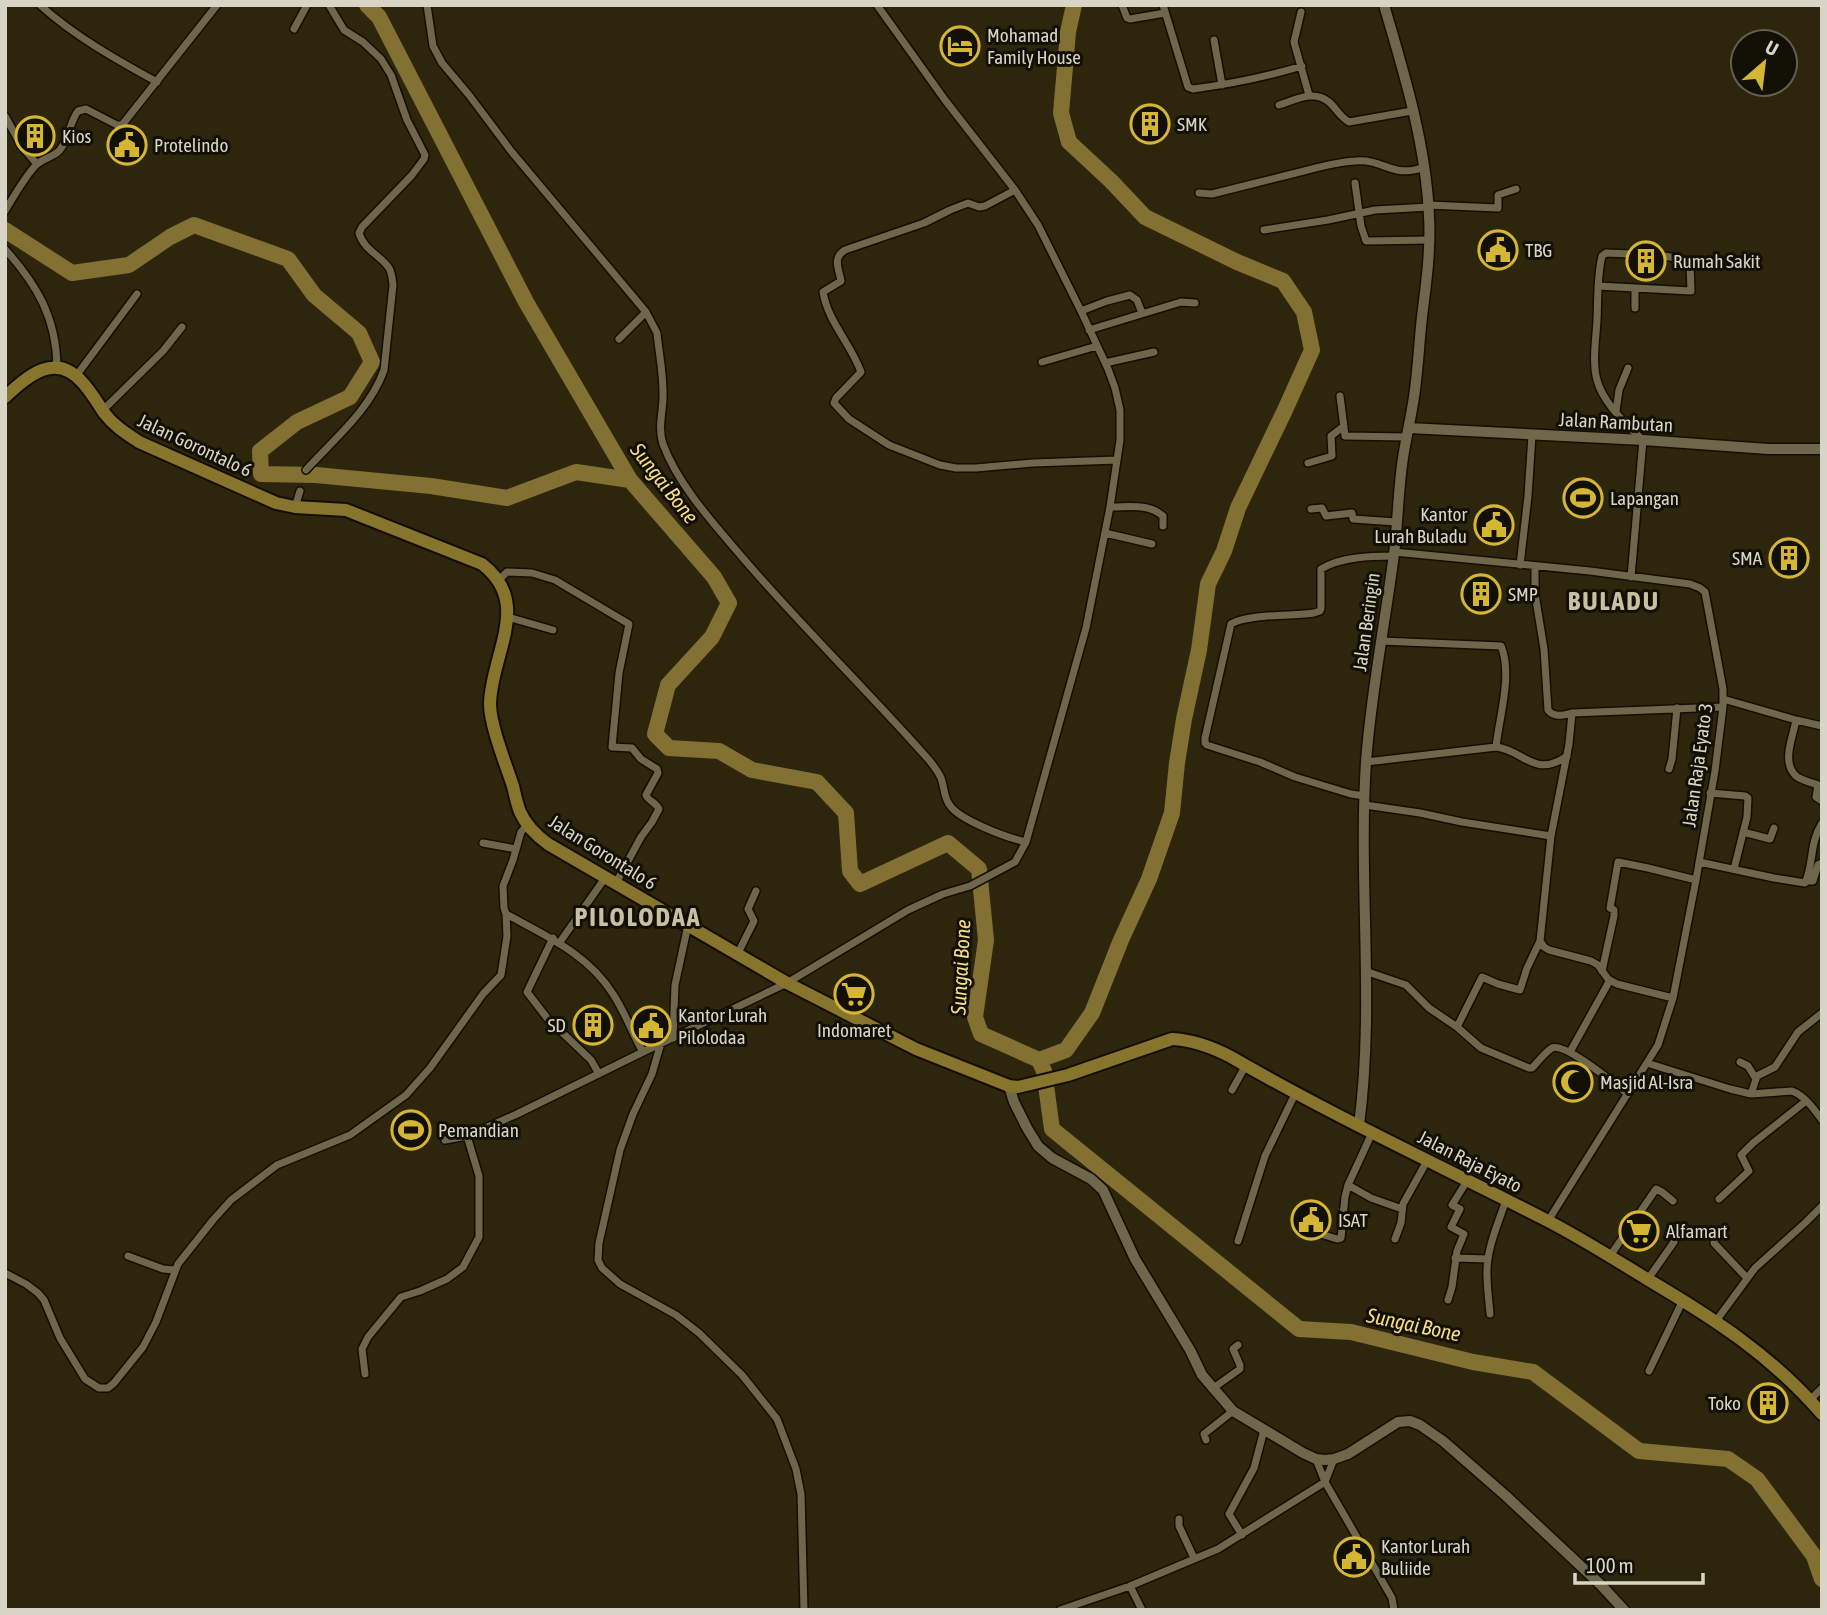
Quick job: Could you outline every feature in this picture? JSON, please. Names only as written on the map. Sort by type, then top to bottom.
[{"type":"main road","name":"Jalan Gorontalo 6","points":[[57,366],[76,376],[121,430],[139,442],[276,503],[355,513],[482,564],[499,580],[508,617],[491,688],[490,707],[494,727],[519,808],[539,837],[788,983],[915,1049],[1013,1087]]},
{"type":"main road","points":[[5,397],[34,374],[57,366]]},
{"type":"main road","name":"Jalan Raja Eyato","points":[[1013,1087],[1068,1075],[1172,1039],[1184,1039],[1208,1046],[1611,1256],[1716,1321],[1790,1380],[1822,1414]]},
{"type":"street","points":[[40,5],[117,60],[157,82]]},
{"type":"street","points":[[5,211],[37,164],[61,149],[72,119],[78,111],[86,109],[122,125],[217,5]]},
{"type":"street","points":[[294,29],[307,5]]},
{"type":"street","points":[[306,470],[359,413],[381,379],[393,285],[391,272],[361,240],[359,233],[425,159],[391,75],[381,59],[344,30],[329,5]]},
{"type":"street","points":[[427,5],[433,46],[442,63],[511,151],[646,312],[657,334],[663,383],[660,427],[662,440],[687,488],[777,598],[929,760],[941,779],[949,805],[957,814],[1014,840],[1026,842]]},
{"type":"street","points":[[444,1140],[467,1136],[788,983],[908,910],[943,894],[970,886],[1015,862],[1026,842],[1086,628],[1111,507],[1120,410],[1105,363],[1038,225],[1015,190],[877,5]]},
{"type":"street","points":[[1122,5],[1129,19],[1164,9],[1187,86],[1193,89],[1265,77],[1302,66]]},
{"type":"street","name":"Jalan Beringin","points":[[1359,1125],[1366,1045],[1366,762],[1394,554],[1398,494],[1414,395],[1429,240],[1429,206],[1424,167],[1384,5]]},
{"type":"street","points":[[1301,12],[1294,42],[1309,95]]},
{"type":"street","points":[[1214,40],[1222,85]]},
{"type":"street","points":[[1279,105],[1309,95],[1327,100],[1349,122],[1412,111]]},
{"type":"street","points":[[5,116],[22,146],[37,164]]},
{"type":"street","points":[[1199,193],[1212,194],[1322,166],[1359,161],[1404,172],[1424,167]]},
{"type":"street","points":[[1355,183],[1361,226],[1366,241],[1429,240]]},
{"type":"street","points":[[1264,230],[1360,212],[1413,207],[1499,208],[1498,195],[1517,189]]},
{"type":"street","points":[[1015,190],[985,206],[968,203],[924,223],[839,254],[837,262],[841,281],[823,292],[823,296],[861,372],[834,403],[849,419],[889,445],[940,466],[976,468],[1117,460]]},
{"type":"street","points":[[5,249],[21,267],[45,305],[54,332],[57,366]]},
{"type":"street","points":[[1598,286],[1690,291],[1690,264],[1687,260],[1673,257],[1605,253],[1600,261],[1598,286],[1595,351],[1597,379],[1607,400],[1643,440],[1630,577]]},
{"type":"street","points":[[1635,288],[1635,308]]},
{"type":"street","points":[[76,376],[137,295]]},
{"type":"street","points":[[1081,311],[1130,295],[1137,300],[1142,313]]},
{"type":"street","points":[[1089,330],[1181,302],[1195,303]]},
{"type":"street","points":[[620,339],[646,312]]},
{"type":"street","points":[[103,410],[146,368],[182,327]]},
{"type":"street","points":[[1042,362],[1097,346]]},
{"type":"street","points":[[1105,363],[1154,352]]},
{"type":"street","points":[[1616,411],[1619,390],[1628,368]]},
{"type":"street","points":[[1340,396],[1345,436],[1408,433]]},
{"type":"street","points":[[1308,463],[1332,456],[1331,436],[1344,426]]},
{"type":"street","name":"Jalan Rambutan","points":[[1408,433],[1532,435],[1768,449],[1822,449]]},
{"type":"street","points":[[1520,565],[1532,435]]},
{"type":"street","points":[[295,507],[300,491]]},
{"type":"street","points":[[1111,507],[1151,508],[1163,516],[1163,526]]},
{"type":"street","points":[[1311,509],[1322,508],[1326,516],[1352,513],[1353,519],[1396,522]]},
{"type":"street","points":[[1105,533],[1152,544]]},
{"type":"street","name":"Jalan Raja Eyato 3","points":[[1365,801],[1205,743],[1231,624],[1235,621],[1320,611],[1323,567],[1353,559],[1394,554],[1590,571],[1690,584],[1705,592],[1723,703],[1696,880],[1673,998],[1658,1045],[1548,1221]]},
{"type":"street","points":[[1535,566],[1535,594],[1544,649],[1548,709],[1552,714],[1563,716],[1572,713],[1723,703],[1822,726]]},
{"type":"street","points":[[499,580],[507,572],[537,574],[555,580],[629,624],[619,673],[612,747],[632,748],[657,769],[658,773],[646,796],[659,809],[611,881],[556,940],[527,989],[527,993],[547,1018],[591,1060],[599,1074]]},
{"type":"street","points":[[508,617],[553,630]]},
{"type":"street","points":[[1381,641],[1501,646],[1505,664],[1504,703],[1496,747]]},
{"type":"street","points":[[1669,769],[1677,708]]},
{"type":"street","points":[[1457,1027],[1482,977],[1520,990],[1540,941],[1550,836],[1567,756],[1572,713]]},
{"type":"street","points":[[1796,720],[1788,754],[1789,763],[1797,777],[1818,785],[1816,797],[1822,801]]},
{"type":"street","points":[[1366,762],[1496,747],[1510,750],[1525,760],[1543,764],[1556,763],[1567,756]]},
{"type":"street","points":[[1710,793],[1747,797],[1749,803],[1734,869]]},
{"type":"street","points":[[1365,801],[1462,822],[1550,836]]},
{"type":"street","points":[[1806,881],[1813,844],[1822,823]]},
{"type":"street","points":[[5,1273],[26,1284],[44,1300],[60,1338],[85,1379],[103,1389],[114,1383],[143,1347],[156,1322],[175,1270],[188,1250],[231,1200],[267,1171],[350,1135],[406,1095],[430,1068],[483,994],[501,975],[507,936],[503,886],[521,832],[528,824]]},
{"type":"street","points":[[1743,832],[1770,839],[1774,828]]},
{"type":"street","points":[[484,843],[516,849]]},
{"type":"street","points":[[1602,971],[1614,916],[1614,910],[1611,908],[1618,862],[1696,880]]},
{"type":"street","points":[[1699,862],[1802,883],[1813,881],[1818,865],[1822,863]]},
{"type":"street","points":[[738,953],[754,920],[748,909],[756,891]]},
{"type":"street","points":[[506,914],[556,940],[581,957],[613,993],[642,1052]]},
{"type":"street","points":[[673,1038],[675,985],[688,925]]},
{"type":"street","points":[[1540,941],[1549,950],[1591,961],[1598,965],[1610,980],[1634,990],[1673,998]]},
{"type":"street","points":[[1365,971],[1406,985],[1481,1048],[1529,1068],[1551,1049],[1558,1047],[1570,1052],[1628,1094]]},
{"type":"street","points":[[1570,1052],[1610,980]]},
{"type":"street","points":[[1751,1094],[1760,1074],[1775,1067],[1798,1032],[1822,1013]]},
{"type":"street","points":[[661,1043],[652,1074],[620,1150],[599,1243],[598,1260],[602,1268],[620,1284],[676,1315],[699,1333],[742,1375],[777,1419],[796,1469],[801,1493],[804,1610]]},
{"type":"street","points":[[1740,1062],[1751,1069],[1756,1079]]},
{"type":"street","points":[[1647,1063],[1751,1094],[1792,1091],[1806,1101],[1822,1120]]},
{"type":"street","points":[[1233,1090],[1246,1065]]},
{"type":"street","points":[[1013,1087],[1027,1128],[1038,1146],[1091,1179],[1103,1190],[1135,1259],[1190,1350],[1202,1375],[1233,1411],[1315,1459],[1334,1459],[1348,1454],[1398,1422],[1410,1421],[1420,1425],[1443,1441],[1506,1496],[1591,1576],[1621,1609]]},
{"type":"street","points":[[1238,1241],[1265,1156],[1296,1093]]},
{"type":"street","points":[[1719,1199],[1749,1171],[1741,1155],[1806,1101]]},
{"type":"street","points":[[1298,1227],[1339,1239],[1342,1235],[1348,1185],[1372,1133]]},
{"type":"street","points":[[365,1374],[362,1349],[401,1297],[447,1279],[463,1266],[479,1237],[479,1175],[467,1136]]},
{"type":"street","points":[[1395,1239],[1401,1223],[1402,1209],[1427,1161]]},
{"type":"street","points":[[1448,1300],[1455,1258],[1464,1234],[1451,1227],[1460,1209],[1452,1205],[1467,1181]]},
{"type":"street","points":[[1348,1185],[1370,1198],[1402,1209]]},
{"type":"street","points":[[1611,1256],[1656,1189],[1673,1201]]},
{"type":"street","points":[[1490,1314],[1486,1275],[1488,1259],[1506,1200]]},
{"type":"street","points":[[1716,1321],[1746,1278],[1822,1206]]},
{"type":"street","points":[[1723,1231],[1714,1243],[1746,1278]]},
{"type":"street","points":[[1648,1279],[1674,1242]]},
{"type":"street","points":[[128,1256],[163,1269],[175,1270]]},
{"type":"street","points":[[1455,1258],[1488,1259]]},
{"type":"street","points":[[1649,1371],[1683,1300]]},
{"type":"street","points":[[1212,1389],[1240,1369],[1233,1349],[1238,1345]]},
{"type":"street","points":[[1810,1400],[1822,1388]]},
{"type":"street","points":[[1206,1440],[1204,1434],[1233,1411]]},
{"type":"street","points":[[1242,1535],[1229,1514],[1254,1468],[1264,1430]]},
{"type":"street","points":[[1315,1459],[1325,1482],[1392,1598],[1394,1610]]},
{"type":"street","points":[[1060,1610],[1130,1586],[1218,1549],[1325,1482],[1334,1459]]},
{"type":"street","points":[[1179,1519],[1179,1526],[1194,1558]]},
{"type":"street","points":[[1130,1586],[1142,1610]]},
{"type":"waterway","name":"Sungai Bone","points":[[367,5],[379,17],[526,302],[630,480],[714,577],[729,603],[712,637],[668,685],[655,734],[669,748],[719,751],[752,770],[817,782],[846,813],[850,871],[860,884],[948,843],[979,869],[986,940],[975,1017],[981,1034],[1039,1060],[1044,1071],[1052,1129],[1299,1329],[1351,1332],[1473,1362],[1533,1372],[1639,1451],[1728,1459],[1757,1479],[1814,1556],[1822,1579]]},
{"type":"waterway","points":[[1039,1060],[1066,1050],[1092,1013],[1149,879],[1172,813],[1177,763],[1199,650],[1208,584],[1224,551],[1238,508],[1312,350],[1304,312],[1283,281],[1237,262],[1145,217],[1069,142],[1061,113],[1068,32],[1074,5]]},
{"type":"waterway","points":[[5,230],[72,273],[129,265],[170,237],[194,225],[288,259],[314,295],[359,333],[372,362],[350,397],[297,422],[260,451],[261,474],[316,475],[431,486],[507,498],[576,472],[630,480]]},
{"type":"place","name":"Mohamad Family House","points":[[960,46]]},
{"type":"place","name":"SMK","points":[[1150,124]]},
{"type":"place","name":"Kios","points":[[35,136]]},
{"type":"place","name":"Protelindo","points":[[127,145]]},
{"type":"place","name":"TBG","points":[[1498,250]]},
{"type":"place","name":"Rumah Sakit","points":[[1646,261]]},
{"type":"place","name":"Lapangan","points":[[1583,498]]},
{"type":"place","name":"Kantor Lurah Buladu","points":[[1494,525]]},
{"type":"place","name":"SMA","points":[[1789,558]]},
{"type":"place","name":"SMP","points":[[1481,594]]},
{"type":"place","name":"Indomaret","points":[[854,994]]},
{"type":"place","name":"SD","points":[[593,1025]]},
{"type":"place","name":"Kantor Lurah Pilolodaa","points":[[651,1026]]},
{"type":"place","name":"Masjid Al-Isra","points":[[1573,1082]]},
{"type":"place","name":"Pemandian","points":[[411,1130]]},
{"type":"place","name":"ISAT","points":[[1311,1220]]},
{"type":"place","name":"Alfamart","points":[[1639,1231]]},
{"type":"place","name":"Toko","points":[[1768,1403]]},
{"type":"place","name":"Kantor Lurah Buliide","points":[[1354,1557]]},
{"type":"district","name":"BULADU","points":[[1614,601]]},
{"type":"district","name":"PILOLODAA","points":[[638,917]]}]
